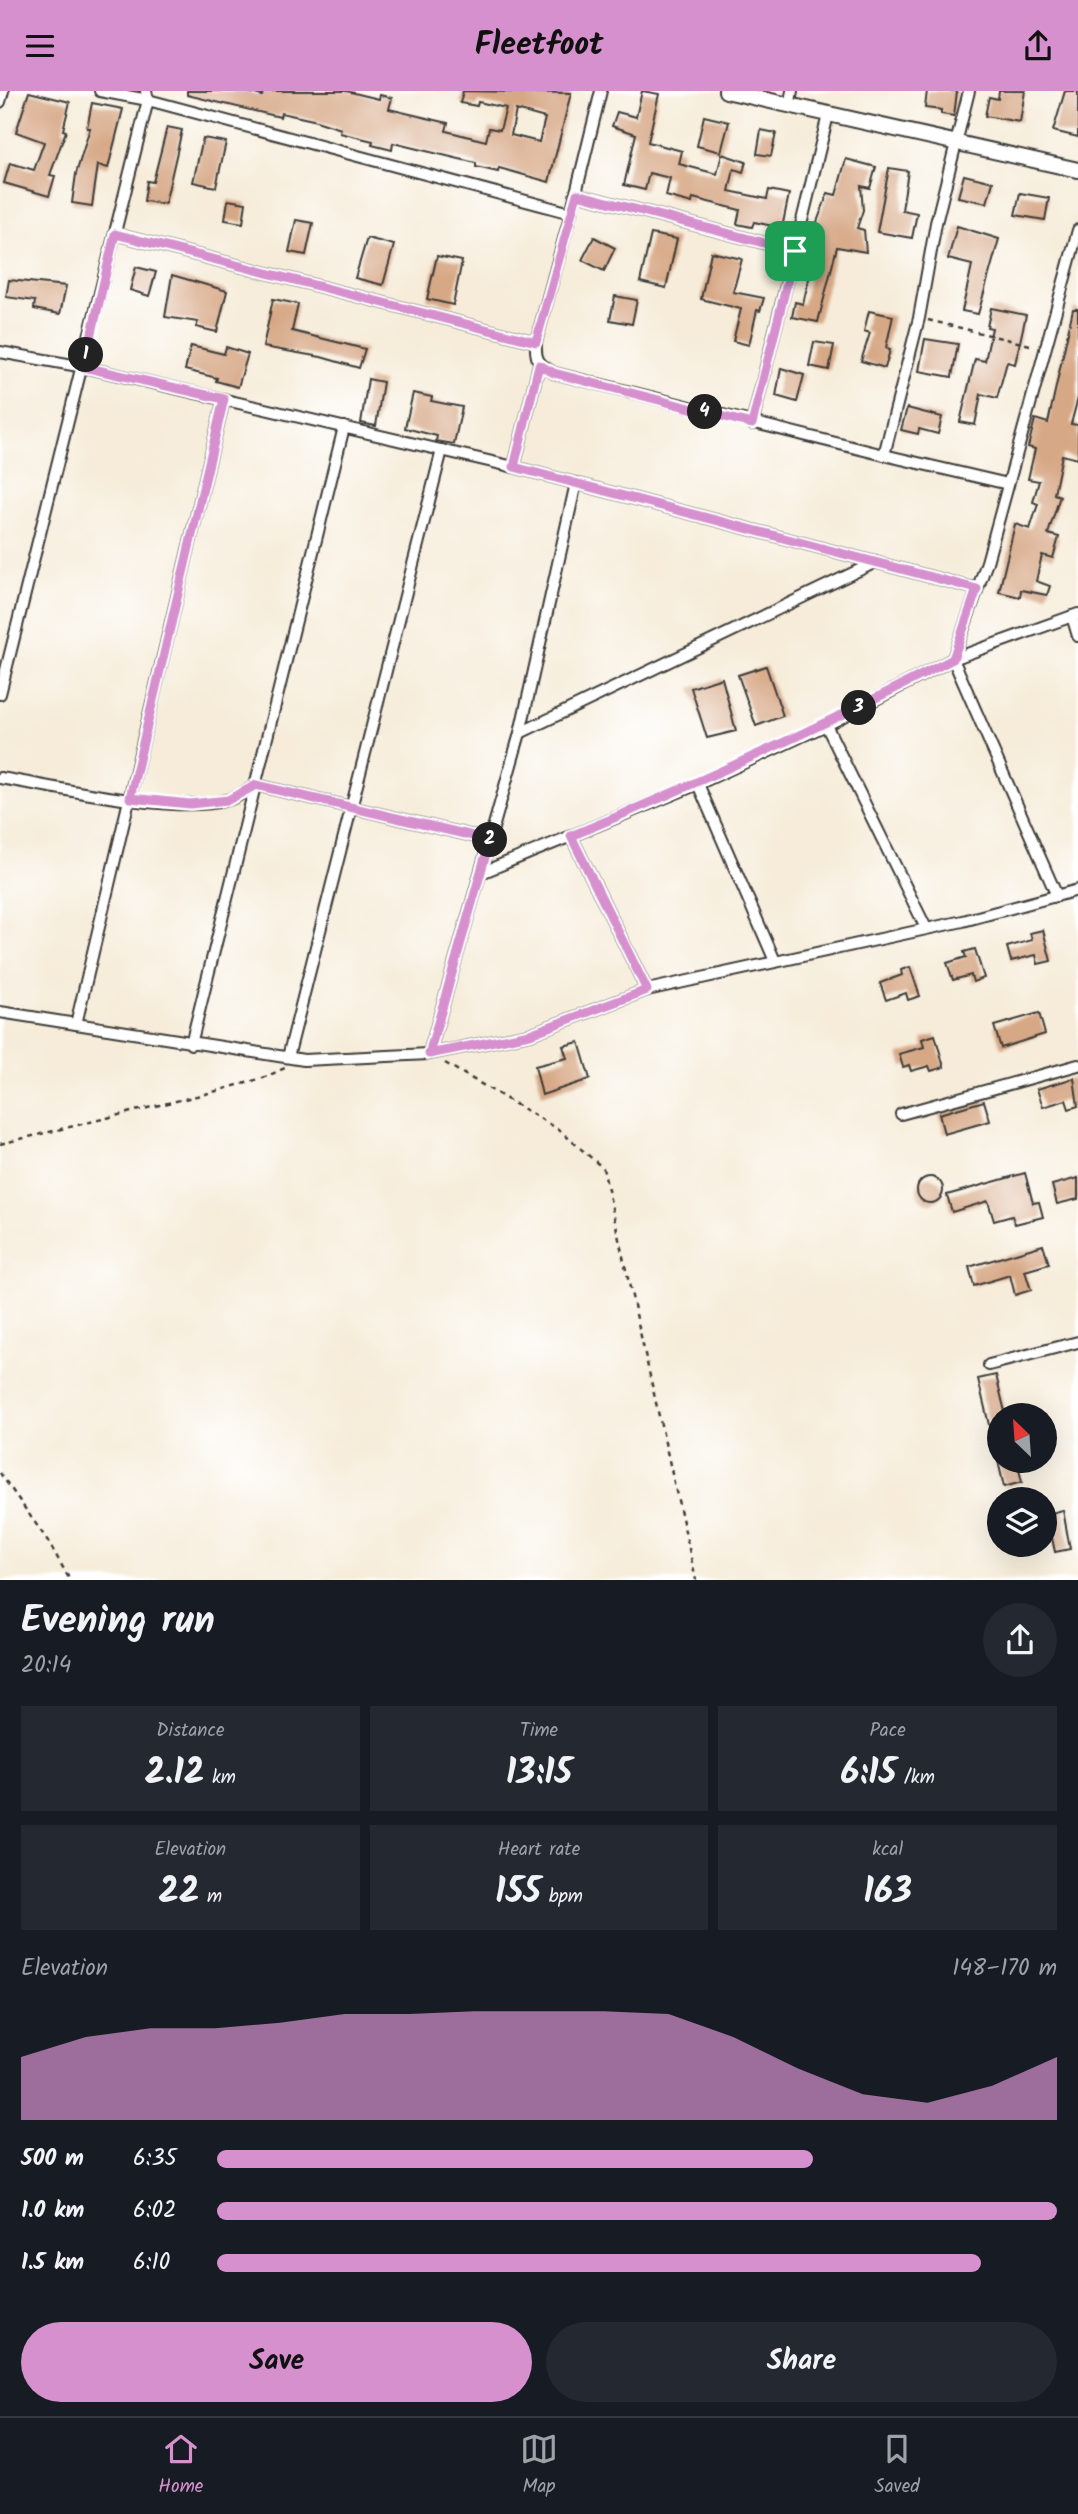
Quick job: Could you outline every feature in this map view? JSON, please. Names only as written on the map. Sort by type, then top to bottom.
[{"type":"street","points":[[0,102],[3,91]]},
{"type":"street","points":[[100,91],[147,95],[571,213]]},
{"type":"street","points":[[514,467],[539,365],[536,342],[577,194],[601,91]]},
{"type":"street","points":[[726,91],[790,98],[828,115],[1078,170]]},
{"type":"street","points":[[884,455],[919,318],[936,223],[969,91]]},
{"type":"street","points":[[0,694],[84,367],[147,95]]},
{"type":"street","points":[[752,424],[828,115]]},
{"type":"street","points":[[577,194],[795,251]]},
{"type":"street","points":[[1058,896],[953,659],[977,589],[1031,407],[1044,349],[1078,230]]},
{"type":"street","points":[[115,234],[536,342]]},
{"type":"street","points":[[0,352],[84,367],[514,467],[977,589]]},
{"type":"street","points":[[539,365],[554,373],[752,424],[1008,484]]},
{"type":"street","points":[[76,1024],[224,399]]},
{"type":"street","points":[[191,1044],[344,427]]},
{"type":"street","points":[[288,1057],[442,450]]},
{"type":"street","points":[[429,1054],[520,733],[576,483]]},
{"type":"street","points":[[520,733],[876,562]]},
{"type":"street","points":[[481,873],[698,783],[827,725],[953,659],[1075,615],[1078,636]]},
{"type":"street","points":[[827,725],[926,929]]},
{"type":"street","points":[[0,778],[130,798],[190,804],[228,800],[256,785],[490,840]]},
{"type":"street","points":[[698,783],[775,961]]},
{"type":"street","points":[[571,836],[647,990]]},
{"type":"street","points":[[0,1012],[304,1060],[429,1054],[530,1034],[647,990],[926,929],[1078,890]]},
{"type":"street","points":[[901,1114],[1078,1065]]},
{"type":"street","points":[[989,1365],[1078,1342]]},
{"type":"path","points":[[919,318],[1044,349]]},
{"type":"path","points":[[429,1054],[474,1077],[558,1129],[603,1168],[696,1580]]},
{"type":"path","points":[[0,1145],[250,1082],[304,1060]]},
{"type":"path","points":[[0,1473],[48,1541],[70,1580]]},
{"type":"building","points":[[187,91],[245,91],[262,96],[264,91],[346,91],[379,99],[380,95],[392,98],[389,109],[448,123],[446,131],[486,141],[489,128],[500,130],[506,108],[478,102],[477,106],[460,103],[463,91],[571,93],[549,182],[499,168],[498,172],[476,167],[476,163],[393,143],[392,150],[372,145],[373,141],[340,133],[341,129],[313,120],[281,113],[280,117],[187,95]],"holes":[[[516,110],[545,118],[539,142],[511,135]]]},
{"type":"building","points":[[642,91],[659,94],[648,142],[682,151],[679,164],[717,174],[722,154],[746,162],[743,172],[734,169],[729,191],[767,199],[769,190],[789,194],[782,228],[754,222],[752,227],[737,224],[740,210],[693,198],[692,203],[666,196],[670,178],[649,173],[645,190],[624,185],[636,134],[612,126],[617,112],[636,117]]},
{"type":"building","points":[[927,91],[957,91],[954,116],[941,114],[941,110],[925,108]]},
{"type":"building","points":[[999,91],[1025,91],[1020,122],[985,116],[989,97],[998,99]]},
{"type":"building","points":[[1065,91],[1078,91],[1078,137],[1053,131]]},
{"type":"building","points":[[29,92],[70,102],[63,130],[66,131],[50,175],[55,176],[49,196],[4,183],[10,163],[34,170],[44,142],[16,132]]},
{"type":"building","points":[[92,103],[123,109],[108,168],[98,165],[92,206],[72,203],[76,174],[90,128],[87,128]]},
{"type":"building","points":[[704,116],[729,122],[721,152],[697,146]]},
{"type":"building","points":[[167,127],[182,130],[165,204],[144,201],[147,181],[153,182]]},
{"type":"building","points":[[761,130],[776,133],[771,156],[757,154]]},
{"type":"building","points":[[203,138],[226,142],[216,187],[193,182]]},
{"type":"building","points":[[846,159],[876,167],[870,188],[861,186],[863,210],[857,228],[864,230],[866,252],[837,247],[818,322],[792,317],[795,302],[803,304],[817,244],[813,243],[817,222],[828,193],[836,195]]},
{"type":"building","points":[[889,168],[908,171],[902,210],[917,213],[912,238],[877,232]]},
{"type":"building","points":[[964,175],[993,182],[987,203],[958,197]]},
{"type":"building","points":[[1020,193],[1049,198],[1045,220],[1015,215]]},
{"type":"building","points":[[228,200],[246,203],[243,223],[225,220]]},
{"type":"building","points":[[296,220],[313,223],[306,255],[289,252]]},
{"type":"building","points":[[957,226],[999,239],[978,314],[962,311],[972,265],[948,259]]},
{"type":"building","points":[[651,234],[677,239],[666,288],[640,282]]},
{"type":"building","points":[[594,237],[615,248],[604,271],[582,260]]},
{"type":"building","points":[[367,238],[394,245],[383,285],[355,278]]},
{"type":"building","points":[[711,252],[742,259],[733,292],[764,298],[760,311],[757,310],[749,345],[733,341],[741,309],[701,299]]},
{"type":"building","points":[[437,256],[462,261],[453,305],[427,299]]},
{"type":"building","points":[[136,267],[156,272],[149,296],[130,290]]},
{"type":"building","points":[[172,275],[227,291],[217,332],[196,327],[198,322],[165,317]]},
{"type":"building","points":[[9,280],[66,286],[60,314],[34,309],[35,301],[6,297]]},
{"type":"building","points":[[615,296],[637,300],[632,324],[610,320]]},
{"type":"building","points":[[273,299],[298,304],[292,331],[365,349],[359,368],[321,357],[263,347]]},
{"type":"building","points":[[991,308],[1026,315],[1015,364],[1007,362],[997,398],[981,394],[975,425],[960,422],[975,359],[985,361],[992,328],[987,327]]},
{"type":"building","points":[[1073,309],[1078,309],[1078,398],[1071,424],[1078,425],[1078,459],[1062,455],[1054,494],[1060,496],[1048,534],[1059,537],[1053,558],[1042,555],[1036,581],[1050,586],[1047,595],[1021,590],[1020,597],[999,592],[1015,524],[1030,529],[1038,504],[1033,502],[1039,481],[1028,479],[1035,449],[1028,447],[1035,419],[1048,423]]},
{"type":"building","points":[[869,311],[893,316],[886,348],[890,350],[885,368],[861,361],[870,333],[864,331]]},
{"type":"building","points":[[925,339],[958,344],[952,377],[919,371]]},
{"type":"building","points":[[814,342],[834,345],[829,370],[809,366]]},
{"type":"building","points":[[191,346],[224,354],[226,347],[248,354],[238,387],[216,381],[217,378],[185,370]]},
{"type":"building","points":[[781,368],[804,375],[797,402],[776,396]]},
{"type":"building","points":[[368,379],[383,382],[376,426],[361,423]]},
{"type":"building","points":[[413,393],[432,397],[431,401],[462,407],[454,444],[436,441],[437,436],[405,428]]},
{"type":"building","points":[[907,408],[942,417],[938,434],[919,429],[918,434],[901,430]]},
{"type":"building","points":[[766,666],[783,716],[756,726],[738,675]]},
{"type":"building","points":[[722,678],[736,731],[707,738],[691,688]]},
{"type":"building","points":[[1043,930],[1051,961],[1038,964],[1036,955],[1011,961],[1007,947],[1032,940],[1030,933]]},
{"type":"building","points":[[975,949],[984,978],[973,982],[971,975],[953,980],[947,963],[966,957],[964,952]]},
{"type":"building","points":[[910,967],[920,996],[908,1000],[906,993],[886,1000],[880,983],[902,975],[901,970]]},
{"type":"building","points":[[1039,1013],[1045,1034],[1001,1048],[994,1026]]},
{"type":"building","points":[[935,1035],[944,1067],[931,1071],[929,1066],[911,1071],[909,1065],[903,1067],[899,1054],[924,1047],[922,1039]]},
{"type":"building","points":[[579,1042],[590,1079],[542,1095],[535,1066],[567,1058],[563,1046]]},
{"type":"building","points":[[1074,1078],[1078,1106],[1069,1109],[1066,1100],[1043,1107],[1037,1089]]},
{"type":"building","points":[[984,1101],[990,1121],[944,1134],[939,1114]]},
{"type":"building","points":[[1025,1173],[1033,1203],[1039,1202],[1043,1217],[1015,1224],[1012,1216],[994,1221],[988,1201],[952,1212],[947,1195]]},
{"type":"building","points":[[930,1177],[939,1181],[943,1190],[939,1199],[930,1203],[921,1199],[917,1190],[921,1181]]},
{"type":"building","points":[[1078,1178],[1078,1199],[1057,1204],[1052,1185]]},
{"type":"building","points":[[1043,1245],[1049,1264],[1025,1271],[1031,1290],[1015,1295],[1010,1275],[974,1286],[969,1267]]},
{"type":"building","points":[[996,1375],[1003,1403],[987,1403],[987,1417],[978,1379]]},
{"type":"building","points":[[1001,1473],[1020,1473],[1022,1482],[1004,1487]]},
{"type":"building","points":[[1063,1510],[1070,1549],[1057,1552],[1057,1512]]},
{"type":"route","points":[[577,194],[795,251],[752,424],[554,373],[539,365],[514,467],[977,589],[953,659],[827,725],[571,836],[647,990],[578,1013],[530,1034],[429,1054],[490,840],[256,785],[228,800],[190,804],[130,798],[224,399],[84,367],[115,234],[536,342],[577,194]]}]
